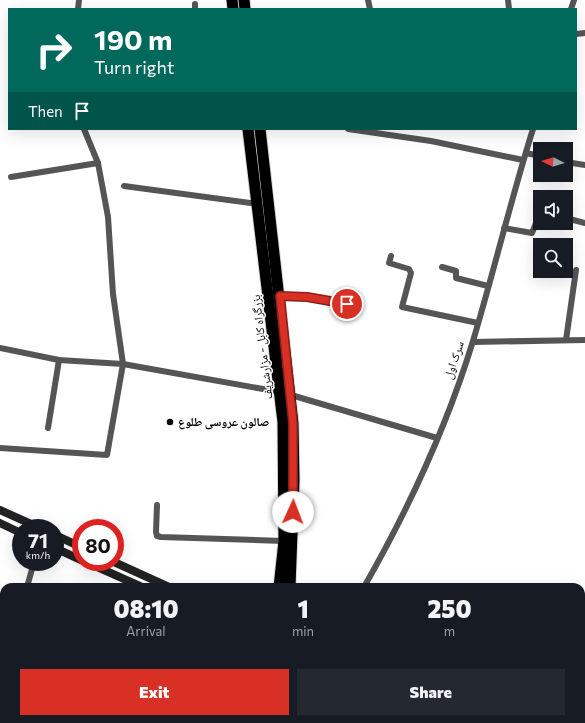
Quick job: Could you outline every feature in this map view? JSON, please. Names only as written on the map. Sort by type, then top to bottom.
[{"type":"highway","name":"بزرگراه کابل - مزارشریف","points":[[248,130],[286,394],[284,450],[284,541],[279,583]]},
{"type":"highway","name":"بزرگراه کابل - مزارشریف","points":[[260,130],[280,296],[286,394],[294,480],[290,583]]},
{"type":"main road","points":[[0,510],[20,519]]},
{"type":"main road","points":[[0,523],[12,529]]},
{"type":"main road","points":[[124,567],[160,583]]},
{"type":"main road","points":[[106,571],[133,583]]},
{"type":"street","points":[[0,448],[108,455],[123,364],[113,294],[108,217],[98,164],[84,130]]},
{"type":"street","points":[[355,130],[431,141],[523,160]]},
{"type":"street","name":"سرک اول","points":[[366,583],[419,481],[437,438],[473,342],[523,160],[533,130]]},
{"type":"street","points":[[526,153],[533,154]]},
{"type":"street","points":[[573,163],[585,165]]},
{"type":"street","points":[[11,177],[98,164]]},
{"type":"street","points":[[124,186],[258,204]]},
{"type":"street","points":[[573,220],[585,223]]},
{"type":"street","points":[[504,228],[532,233],[533,230]]},
{"type":"street","points":[[391,256],[389,263],[409,269],[411,273],[402,307],[478,323]]},
{"type":"street","points":[[442,267],[456,271],[456,278],[488,286]]},
{"type":"street","points":[[566,340],[576,270]]},
{"type":"street","points":[[280,296],[307,297],[347,304]]},
{"type":"street","points":[[473,342],[585,340]]},
{"type":"street","points":[[0,348],[59,360],[123,364],[286,394],[437,438]]},
{"type":"street","points":[[48,428],[59,360]]},
{"type":"street","points":[[158,505],[157,536],[284,541]]},
{"type":"street","points":[[28,583],[31,571]]},
{"type":"place","name":"صالون عروسی طلوع","points":[[170,422]]},
{"type":"route","points":[[293,512],[293,423],[280,296],[307,297],[347,304]]}]
